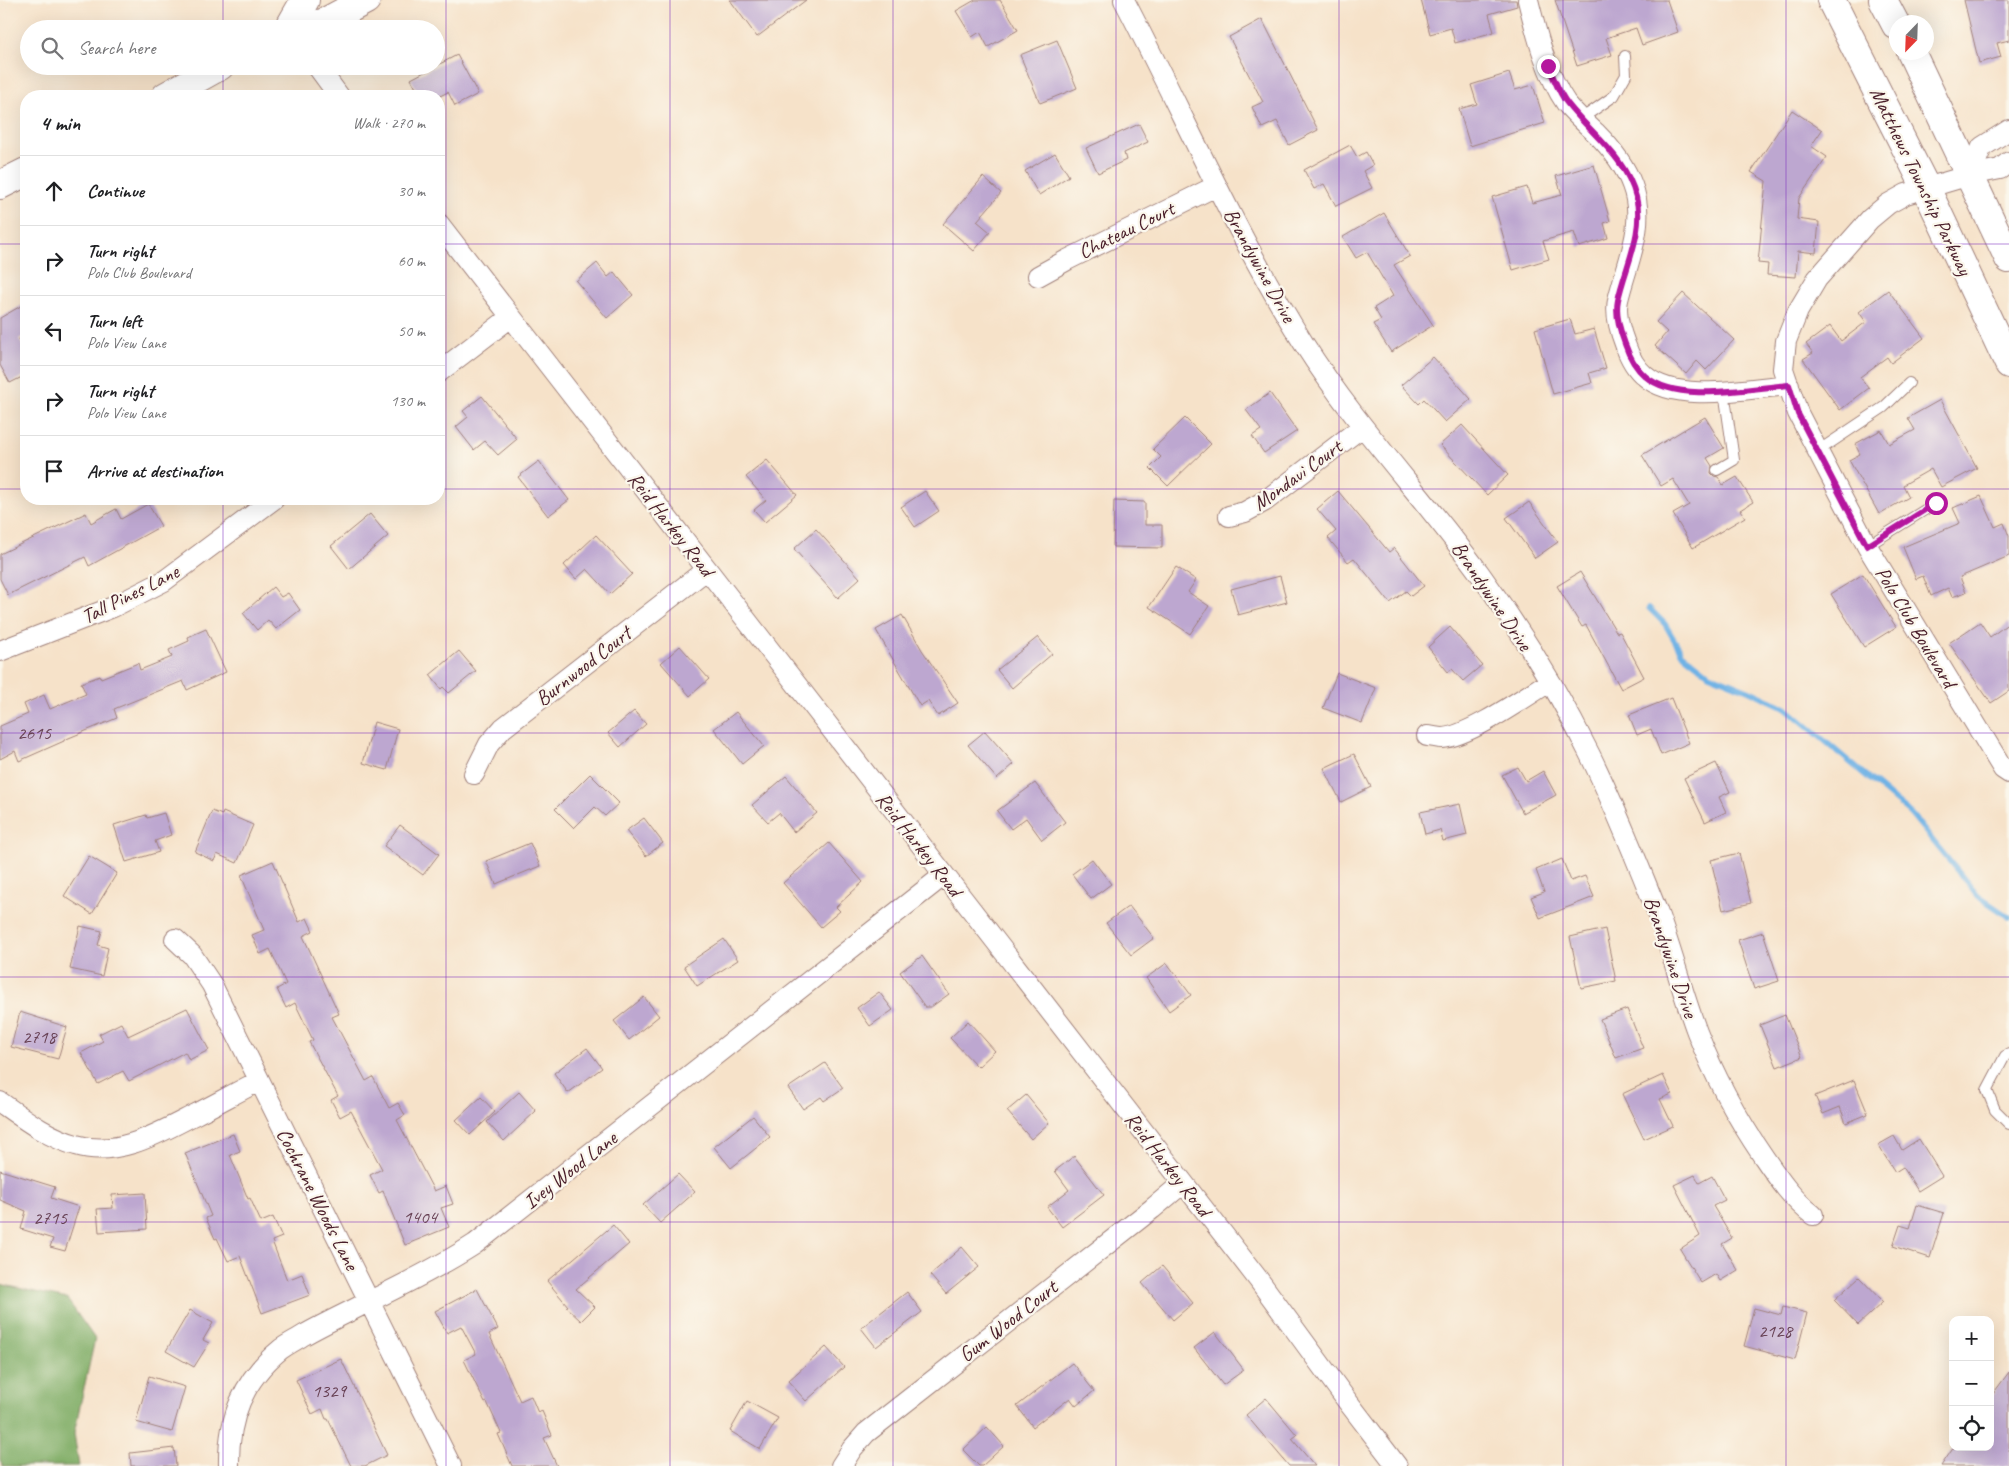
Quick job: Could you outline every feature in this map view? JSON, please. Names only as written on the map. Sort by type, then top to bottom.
[{"type":"main road","points":[[293,20],[305,0]]},
{"type":"main road","points":[[329,20],[366,0]]},
{"type":"main road","name":"Matthews Township Parkway","points":[[1831,0],[1926,188],[2009,364]]},
{"type":"main road","points":[[1883,0],[1891,15]]},
{"type":"main road","points":[[1915,60],[2009,259]]},
{"type":"main road","points":[[177,90],[204,75]]},
{"type":"main road","points":[[0,185],[20,175]]},
{"type":"street","name":"Brandywine Drive","points":[[1124,0],[1216,186],[1267,282],[1304,345],[1362,427],[1481,576],[1521,636],[1590,754],[1669,941],[1696,1028],[1729,1104],[1781,1183],[1800,1205],[1813,1215]]},
{"type":"street","points":[[1528,0],[1536,32],[1548,66],[1565,102],[1613,153],[1629,178],[1636,197],[1638,221],[1617,302],[1619,328],[1630,357],[1645,376],[1667,389],[1701,394],[1789,385]]},
{"type":"street","points":[[324,75],[335,90]]},
{"type":"street","points":[[1970,175],[1982,147],[2009,130]]},
{"type":"street","name":"Polo Club Boulevard","points":[[2009,162],[2000,169],[1970,175],[1899,198],[1876,214],[1817,279],[1798,311],[1786,340],[1783,369],[1798,414],[1867,546],[2003,769],[2009,773]]},
{"type":"street","name":"Chateau Court","points":[[1038,276],[1216,186]]},
{"type":"street","name":"Reid Harkey Road","points":[[445,232],[943,876],[1258,1279],[1397,1466]]},
{"type":"street","points":[[445,367],[511,317]]},
{"type":"street","name":"Mondavi Court","points":[[1229,516],[1245,512],[1265,502],[1362,427]]},
{"type":"street","name":"Tall Pines Lane","points":[[0,651],[103,611],[164,581],[266,505]]},
{"type":"street","name":"Burnwood Court","points":[[474,774],[489,744],[503,728],[706,570]]},
{"type":"street","points":[[1427,736],[1443,738],[1473,728],[1549,682]]},
{"type":"street","name":"Ivey Wood Lane","points":[[228,1466],[228,1445],[233,1417],[245,1391],[262,1368],[282,1348],[326,1323],[443,1264],[475,1244],[943,876]]},
{"type":"street","name":"Cochrane Woods Lane","points":[[175,939],[192,955],[212,985],[450,1466]]},
{"type":"street","points":[[0,1102],[53,1137],[78,1146],[102,1148],[125,1146],[148,1138],[259,1081]]},
{"type":"street","name":"Gum Wood Court","points":[[841,1466],[866,1433],[1183,1183]]},
{"type":"lane","points":[[1581,120],[1614,96],[1626,75],[1625,56]]},
{"type":"lane","points":[[1818,451],[1884,407],[1909,384]]},
{"type":"lane","points":[[1717,470],[1734,460],[1724,391]]},
{"type":"lane","points":[[1867,546],[1936,503]]},
{"type":"lane","points":[[2009,1054],[2005,1056],[1987,1090],[1995,1110],[2009,1124]]},
{"type":"green space","points":[[0,1284],[67,1299],[95,1339],[74,1433],[79,1466],[3,1466],[0,1460]]},
{"type":"building","points":[[730,0],[806,0],[757,37]]},
{"type":"building","points":[[975,0],[1000,0],[1018,30],[988,47],[980,32],[972,37],[956,11]]},
{"type":"building","points":[[1421,0],[1516,0],[1517,6],[1489,14],[1494,32],[1455,43],[1451,28],[1430,34]]},
{"type":"building","points":[[1555,0],[1667,0],[1678,32],[1642,45],[1636,28],[1606,38],[1612,55],[1577,66]]},
{"type":"building","points":[[1964,0],[2009,0],[2009,40],[1997,43],[2001,57],[1979,63]]},
{"type":"building","points":[[1262,19],[1318,130],[1289,145],[1277,121],[1262,128],[1252,107],[1263,102],[1229,37]]},
{"type":"building","points":[[1057,40],[1077,88],[1040,103],[1020,55]]},
{"type":"building","points":[[457,55],[478,94],[455,106],[448,92],[445,94],[445,90],[417,90],[411,79],[419,75],[445,75],[445,61]]},
{"type":"building","points":[[1509,73],[1515,90],[1533,85],[1545,123],[1470,146],[1459,109],[1477,104],[1471,85]]},
{"type":"building","points":[[1792,110],[1822,130],[1811,146],[1827,157],[1799,198],[1797,219],[1819,222],[1816,253],[1798,251],[1796,277],[1767,275],[1768,264],[1758,263],[1766,181],[1751,172]]},
{"type":"building","points":[[1139,124],[1148,142],[1124,153],[1126,160],[1098,173],[1086,148]]},
{"type":"building","points":[[1350,145],[1357,157],[1366,152],[1373,165],[1363,171],[1372,188],[1336,206],[1324,184],[1314,189],[1304,170]]},
{"type":"building","points":[[1055,153],[1069,176],[1039,195],[1025,171]]},
{"type":"building","points":[[1594,165],[1610,221],[1604,223],[1608,238],[1579,247],[1574,232],[1543,241],[1549,259],[1513,270],[1492,197],[1527,187],[1532,203],[1562,195],[1556,176]]},
{"type":"building","points":[[983,177],[1001,193],[977,221],[990,232],[974,251],[943,224]]},
{"type":"building","points":[[1384,213],[1410,256],[1394,265],[1433,325],[1391,352],[1373,324],[1381,320],[1374,308],[1393,296],[1367,252],[1356,258],[1343,237]]},
{"type":"building","points":[[597,263],[608,277],[614,272],[633,295],[607,318],[576,281]]},
{"type":"building","points":[[1888,290],[1924,338],[1891,363],[1887,357],[1860,377],[1869,388],[1840,410],[1803,359],[1813,353],[1806,344],[1830,326],[1841,341],[1866,322],[1859,312]]},
{"type":"building","points":[[1683,293],[1734,340],[1706,370],[1697,361],[1686,374],[1655,346],[1667,332],[1656,322]]},
{"type":"building","points":[[20,306],[20,378],[10,383],[0,365],[0,318]]},
{"type":"building","points":[[1570,319],[1575,334],[1594,329],[1606,368],[1589,373],[1592,383],[1553,394],[1535,329]]},
{"type":"building","points":[[1433,357],[1471,399],[1445,422],[1424,399],[1419,404],[1401,385]]},
{"type":"building","points":[[1270,393],[1297,431],[1264,453],[1252,436],[1261,430],[1246,410]]},
{"type":"building","points":[[482,396],[517,439],[498,455],[485,441],[474,450],[456,427],[468,417],[463,411]]},
{"type":"building","points":[[1940,400],[1977,468],[1941,487],[1931,469],[1903,485],[1909,497],[1879,514],[1849,460],[1860,454],[1855,444],[1881,430],[1889,444],[1915,430],[1908,418]]},
{"type":"building","points":[[1705,417],[1724,448],[1707,458],[1712,466],[1711,473],[1718,477],[1723,485],[1737,477],[1753,502],[1740,510],[1745,517],[1693,548],[1673,514],[1689,505],[1673,479],[1661,486],[1642,455]]},
{"type":"building","points":[[1185,418],[1211,444],[1168,486],[1150,468],[1161,457],[1153,449]]},
{"type":"building","points":[[1462,425],[1508,475],[1487,495],[1440,445]]},
{"type":"building","points":[[767,460],[797,495],[765,522],[754,510],[766,500],[746,477]]},
{"type":"building","points":[[539,461],[569,500],[548,516],[518,477]]},
{"type":"building","points":[[925,491],[939,511],[915,527],[901,507]]},
{"type":"building","points":[[1338,491],[1389,552],[1394,548],[1424,586],[1411,596],[1406,591],[1390,603],[1354,558],[1348,562],[1328,538],[1336,531],[1317,509]]},
{"type":"building","points":[[1981,496],[1995,527],[2004,523],[2009,536],[2009,556],[1960,577],[1966,592],[1952,597],[1948,588],[1931,596],[1923,576],[1916,579],[1903,547],[1960,523],[1953,508]]},
{"type":"building","points":[[1114,501],[1145,502],[1145,525],[1162,525],[1162,548],[1113,547]]},
{"type":"building","points":[[1529,502],[1558,542],[1535,558],[1506,518]]},
{"type":"building","points":[[149,505],[161,526],[89,566],[85,557],[8,595],[0,579],[0,554],[86,513],[91,523],[116,509],[121,519]]},
{"type":"building","points":[[370,514],[388,536],[349,569],[331,546]]},
{"type":"building","points":[[816,529],[860,578],[838,598],[794,549]]},
{"type":"building","points":[[596,535],[632,574],[610,594],[587,569],[576,579],[564,565]]},
{"type":"building","points":[[1176,567],[1196,580],[1188,592],[1209,606],[1190,634],[1149,607]]},
{"type":"building","points":[[1580,572],[1617,633],[1620,632],[1644,677],[1621,689],[1586,625],[1582,627],[1557,586]]},
{"type":"building","points":[[1863,574],[1896,627],[1864,647],[1831,594]]},
{"type":"building","points":[[1280,576],[1287,602],[1238,615],[1231,589]]},
{"type":"building","points":[[273,587],[281,597],[288,593],[300,610],[276,629],[268,620],[257,630],[243,613]]},
{"type":"building","points":[[902,615],[922,650],[958,703],[938,716],[928,701],[920,706],[876,630]]},
{"type":"building","points":[[1980,622],[1990,637],[2009,623],[2009,691],[1991,703],[1949,643]]},
{"type":"building","points":[[1450,627],[1482,665],[1463,681],[1452,669],[1448,672],[1428,647]]},
{"type":"building","points":[[206,629],[226,672],[187,690],[183,681],[114,709],[117,718],[19,761],[15,751],[0,759],[0,726],[28,714],[24,704],[44,695],[50,709],[86,694],[81,683],[100,676],[101,678],[138,663],[140,670],[172,657],[169,650],[189,641],[188,637]]},
{"type":"building","points":[[1038,637],[1052,654],[1012,688],[997,670]]},
{"type":"building","points":[[680,646],[709,679],[690,696],[661,663]]},
{"type":"building","points":[[459,651],[476,671],[449,693],[443,687],[441,689],[430,675]]},
{"type":"building","points":[[1337,673],[1376,688],[1362,723],[1323,708]]},
{"type":"building","points":[[1671,698],[1689,743],[1661,755],[1651,729],[1637,735],[1629,715]]},
{"type":"building","points":[[634,711],[646,724],[620,747],[608,733]]},
{"type":"building","points":[[736,712],[764,746],[742,764],[714,729]]},
{"type":"building","points":[[374,722],[398,729],[387,770],[363,763]]},
{"type":"building","points":[[985,731],[1014,764],[997,779],[968,745]]},
{"type":"building","points":[[1354,754],[1371,787],[1341,802],[1324,768]]},
{"type":"building","points":[[1716,763],[1730,792],[1719,797],[1726,812],[1705,822],[1684,778]]},
{"type":"building","points":[[1518,767],[1526,781],[1543,771],[1556,795],[1523,813],[1502,775]]},
{"type":"building","points":[[590,774],[619,803],[605,816],[595,807],[574,828],[555,809]]},
{"type":"building","points":[[786,776],[817,813],[794,832],[779,813],[768,822],[752,805]]},
{"type":"building","points":[[1035,783],[1065,822],[1042,840],[1026,818],[1011,829],[997,811]]},
{"type":"building","points":[[1460,804],[1467,835],[1443,841],[1440,830],[1425,834],[1420,812]]},
{"type":"building","points":[[212,811],[222,815],[223,812],[253,825],[237,863],[217,854],[214,861],[195,852]]},
{"type":"building","points":[[164,813],[171,835],[155,841],[159,852],[126,862],[114,825],[146,815],[147,818]]},
{"type":"building","points":[[644,818],[663,843],[646,856],[626,831]]},
{"type":"building","points":[[400,825],[439,854],[423,875],[384,846]]},
{"type":"building","points":[[530,843],[540,866],[496,884],[486,861]]},
{"type":"building","points":[[829,843],[863,882],[836,907],[840,911],[821,927],[783,883]]},
{"type":"building","points":[[1739,853],[1751,903],[1723,910],[1711,860]]},
{"type":"building","points":[[89,856],[117,873],[92,914],[64,896]]},
{"type":"building","points":[[1092,859],[1111,884],[1091,899],[1072,874]]},
{"type":"building","points":[[1562,859],[1571,881],[1585,876],[1594,897],[1540,918],[1531,897],[1544,892],[1536,870]]},
{"type":"building","points":[[273,861],[299,922],[307,918],[313,931],[303,936],[339,1014],[332,1017],[366,1081],[373,1077],[389,1108],[398,1103],[405,1115],[397,1120],[434,1191],[446,1186],[453,1204],[441,1208],[449,1227],[405,1245],[383,1191],[379,1193],[370,1175],[382,1169],[351,1111],[340,1117],[331,1100],[338,1096],[309,1042],[313,1040],[295,1003],[286,1008],[277,989],[286,984],[270,949],[260,954],[252,935],[264,930],[241,875]]},
{"type":"building","points":[[1129,906],[1154,938],[1131,955],[1106,923]]},
{"type":"building","points":[[80,926],[102,931],[98,945],[108,948],[102,976],[70,969]]},
{"type":"building","points":[[1605,929],[1616,981],[1581,988],[1570,937]]},
{"type":"building","points":[[1763,932],[1779,981],[1754,989],[1738,940]]},
{"type":"building","points":[[724,939],[738,960],[697,986],[684,966]]},
{"type":"building","points":[[922,956],[949,994],[931,1007],[925,1007],[900,972]]},
{"type":"building","points":[[1167,963],[1191,995],[1169,1011],[1146,978]]},
{"type":"building","points":[[879,992],[893,1010],[870,1026],[857,1008]]},
{"type":"building","points":[[644,997],[659,1016],[629,1040],[614,1021]]},
{"type":"building","points":[[187,1008],[209,1050],[189,1060],[185,1052],[129,1081],[123,1071],[98,1084],[81,1053],[103,1041],[99,1034],[121,1023],[128,1036]]},
{"type":"building","points":[[1627,1009],[1643,1048],[1616,1058],[1600,1019]]},
{"type":"building","points":[[20,1012],[67,1027],[58,1059],[11,1047]]},
{"type":"building","points":[[1785,1015],[1802,1057],[1777,1067],[1760,1025]]},
{"type":"building","points":[[968,1021],[995,1051],[978,1067],[950,1038]]},
{"type":"building","points":[[587,1048],[602,1068],[568,1093],[554,1073]]},
{"type":"building","points":[[825,1063],[843,1088],[824,1101],[821,1097],[803,1109],[788,1088]]},
{"type":"building","points":[[1663,1075],[1672,1094],[1660,1099],[1673,1126],[1644,1139],[1622,1094]]},
{"type":"building","points":[[1854,1080],[1868,1114],[1846,1123],[1840,1107],[1823,1114],[1815,1096]]},
{"type":"building","points":[[519,1092],[536,1111],[504,1141],[487,1122]]},
{"type":"building","points":[[1026,1095],[1049,1123],[1031,1139],[1007,1111]]},
{"type":"building","points":[[481,1097],[495,1112],[470,1135],[456,1120]]},
{"type":"building","points":[[753,1116],[770,1137],[731,1168],[714,1147]]},
{"type":"building","points":[[233,1134],[240,1151],[230,1155],[248,1199],[250,1198],[261,1222],[273,1217],[282,1237],[272,1241],[287,1280],[302,1274],[310,1295],[262,1313],[240,1256],[228,1261],[217,1238],[215,1239],[206,1218],[211,1216],[185,1153]]},
{"type":"building","points":[[1894,1136],[1902,1150],[1919,1139],[1942,1176],[1918,1191],[1903,1167],[1895,1172],[1878,1145]]},
{"type":"building","points":[[1074,1156],[1104,1195],[1062,1227],[1047,1207],[1069,1190],[1055,1171]]},
{"type":"building","points":[[0,1170],[55,1187],[51,1198],[79,1207],[65,1251],[50,1247],[53,1239],[21,1229],[26,1211],[0,1200]]},
{"type":"building","points":[[678,1174],[695,1192],[660,1223],[643,1205]]},
{"type":"building","points":[[1695,1175],[1699,1183],[1712,1176],[1725,1200],[1713,1206],[1732,1238],[1722,1244],[1738,1270],[1720,1281],[1716,1274],[1701,1283],[1680,1249],[1700,1236],[1674,1185]]},
{"type":"building","points":[[145,1193],[147,1229],[99,1232],[97,1209],[113,1208],[112,1195]]},
{"type":"building","points":[[1917,1205],[1944,1213],[1930,1258],[1893,1246],[1900,1225],[1910,1228]]},
{"type":"building","points":[[613,1225],[629,1244],[576,1289],[595,1307],[581,1321],[566,1307],[568,1306],[547,1281]]},
{"type":"building","points":[[962,1247],[979,1267],[946,1294],[930,1275]]},
{"type":"building","points":[[1162,1266],[1193,1303],[1173,1320],[1142,1283]]},
{"type":"building","points":[[1859,1277],[1883,1302],[1858,1325],[1834,1300]]},
{"type":"building","points":[[477,1289],[498,1329],[489,1334],[520,1401],[531,1396],[538,1413],[542,1411],[552,1435],[544,1438],[557,1466],[512,1466],[498,1434],[501,1433],[487,1402],[485,1403],[464,1360],[476,1354],[461,1326],[447,1333],[435,1311]]},
{"type":"building","points":[[907,1292],[922,1312],[876,1347],[861,1328]]},
{"type":"building","points":[[1783,1307],[1807,1313],[1795,1360],[1744,1346],[1754,1308],[1781,1315]]},
{"type":"building","points":[[190,1310],[213,1323],[203,1340],[209,1343],[194,1367],[166,1351]]},
{"type":"building","points":[[1215,1332],[1244,1370],[1223,1385],[1194,1348]]},
{"type":"building","points":[[826,1347],[844,1367],[806,1401],[788,1381]]},
{"type":"building","points":[[341,1359],[387,1455],[365,1466],[351,1466],[322,1409],[312,1414],[296,1380]]},
{"type":"building","points":[[1072,1363],[1094,1391],[1076,1406],[1070,1398],[1033,1427],[1017,1406]]},
{"type":"building","points":[[2009,1372],[2009,1466],[1941,1466],[1951,1451],[1994,1451],[1994,1393]]},
{"type":"building","points":[[149,1376],[185,1387],[172,1432],[136,1422]]},
{"type":"building","points":[[1266,1398],[1297,1435],[1292,1439],[1315,1466],[1289,1466],[1246,1415]]},
{"type":"building","points":[[747,1401],[778,1418],[760,1449],[730,1431]]},
{"type":"building","points":[[987,1427],[1004,1446],[982,1466],[979,1466],[963,1450]]},
{"type":"building","points":[[174,1448],[176,1466],[131,1466],[130,1453]]},
{"type":"waterway","points":[[1649,608],[1665,624],[1682,653],[1709,674],[1786,708],[1911,814],[1978,896],[2009,917]]},
{"type":"route","points":[[1548,66],[1565,102],[1613,153],[1629,178],[1636,197],[1638,221],[1634,244],[1617,302],[1619,328],[1630,357],[1645,376],[1667,389],[1701,394],[1789,385],[1798,414],[1867,546],[1936,503]]}]
